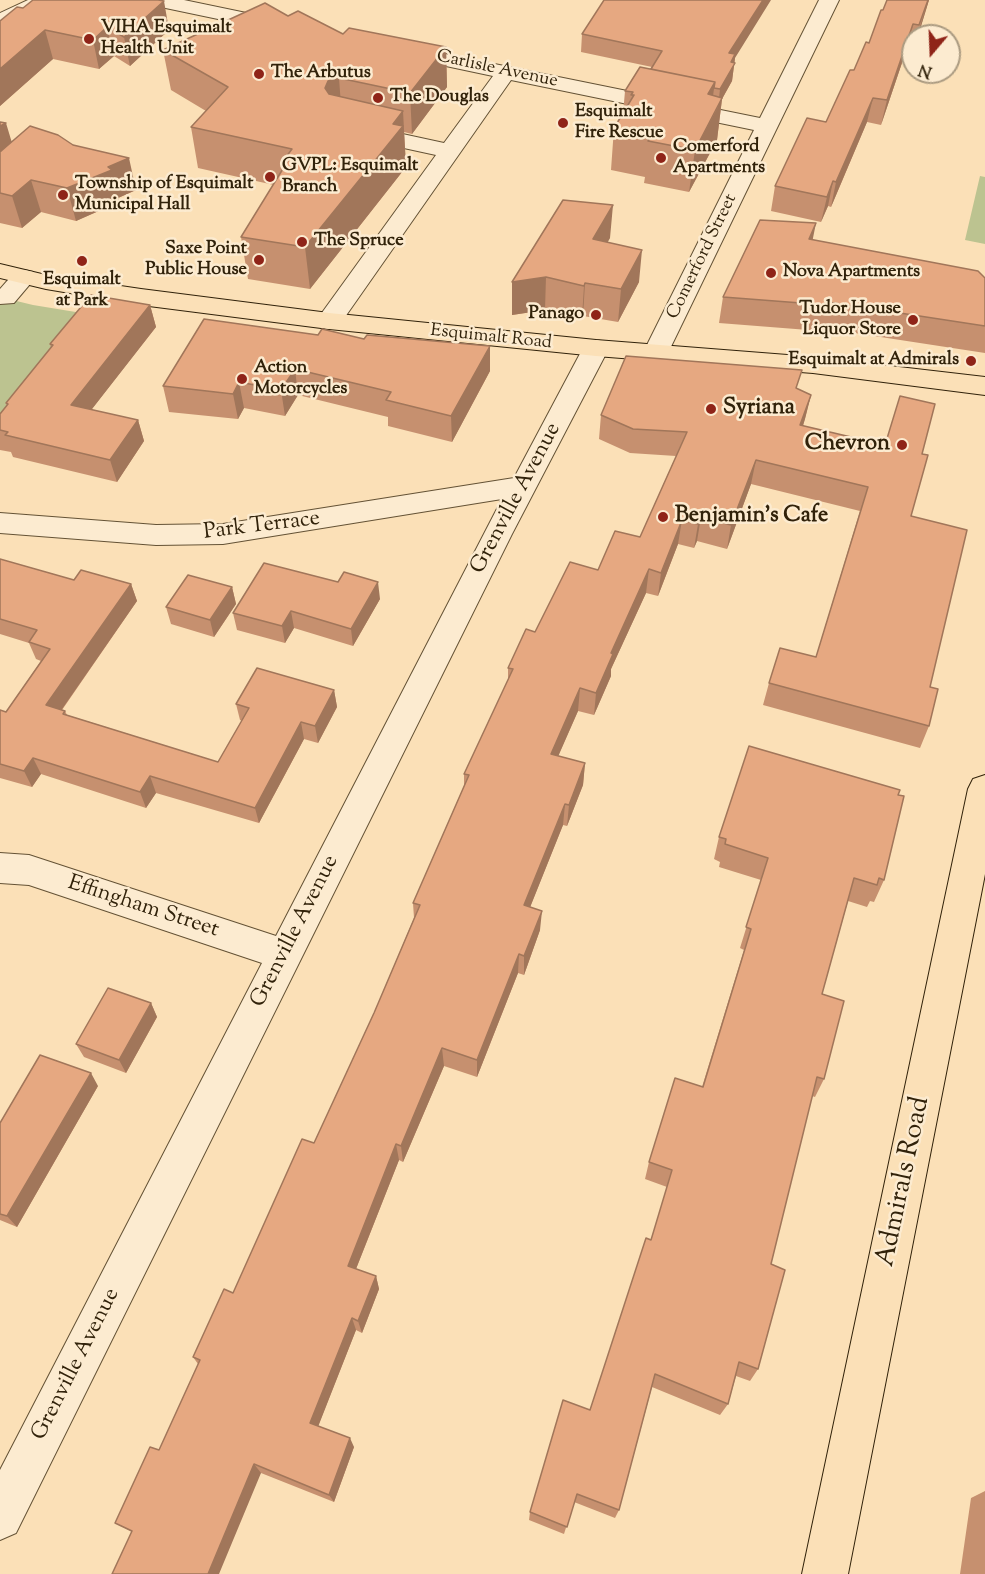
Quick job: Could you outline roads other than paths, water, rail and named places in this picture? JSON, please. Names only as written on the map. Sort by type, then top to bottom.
[{"type":"main road","name":"Esquimalt Road","points":[[0,271],[141,297],[329,321],[596,348],[813,365],[985,386]]},
{"type":"main road","name":"Admirals Road","points":[[825,1574],[985,789]]},
{"type":"street","points":[[0,20],[44,0]]},
{"type":"street","points":[[156,0],[294,29]]},
{"type":"street","name":"Comerford Street","points":[[656,353],[829,0]]},
{"type":"street","name":"Carlisle Avenue","points":[[386,47],[767,126]]},
{"type":"street","points":[[329,321],[506,72]]},
{"type":"street","points":[[342,128],[450,151]]},
{"type":"street","points":[[5,298],[24,277]]},
{"type":"street","name":"Grenville Avenue","points":[[0,1517],[522,486],[596,348]]},
{"type":"street","name":"Park Terrace","points":[[0,523],[156,535],[223,534],[522,486]]},
{"type":"street","name":"Effingham Street","points":[[0,868],[29,870],[284,955]]},
{"type":"place","name":"VIHA Esquimalt Health Unit","points":[[89,39]]},
{"type":"place","name":"The Arbutus","points":[[259,74]]},
{"type":"place","name":"The Douglas","points":[[378,98]]},
{"type":"place","name":"Esquimalt Fire Rescue","points":[[563,123]]},
{"type":"place","name":"Comerford Apartments","points":[[661,158]]},
{"type":"place","name":"GVPL: Esquimalt Branch","points":[[270,177]]},
{"type":"place","name":"Township of Esquimalt Municipal Hall","points":[[63,195]]},
{"type":"place","name":"The Spruce","points":[[302,242]]},
{"type":"place","name":"Saxe Point Public House","points":[[259,260]]},
{"type":"place","name":"Esquimalt at Park","points":[[82,261]]},
{"type":"place","name":"Nova Apartments","points":[[771,273]]},
{"type":"place","name":"Panago","points":[[596,315]]},
{"type":"place","name":"Tudor House Liquor Store","points":[[913,320]]},
{"type":"place","name":"Esquimalt at Admirals","points":[[971,361]]},
{"type":"place","name":"Action Motorcycles","points":[[242,379]]},
{"type":"place","name":"Syriana","points":[[711,409]]},
{"type":"place","name":"Chevron","points":[[902,445]]},
{"type":"place","name":"Benjamin's Cafe","points":[[663,517]]}]
